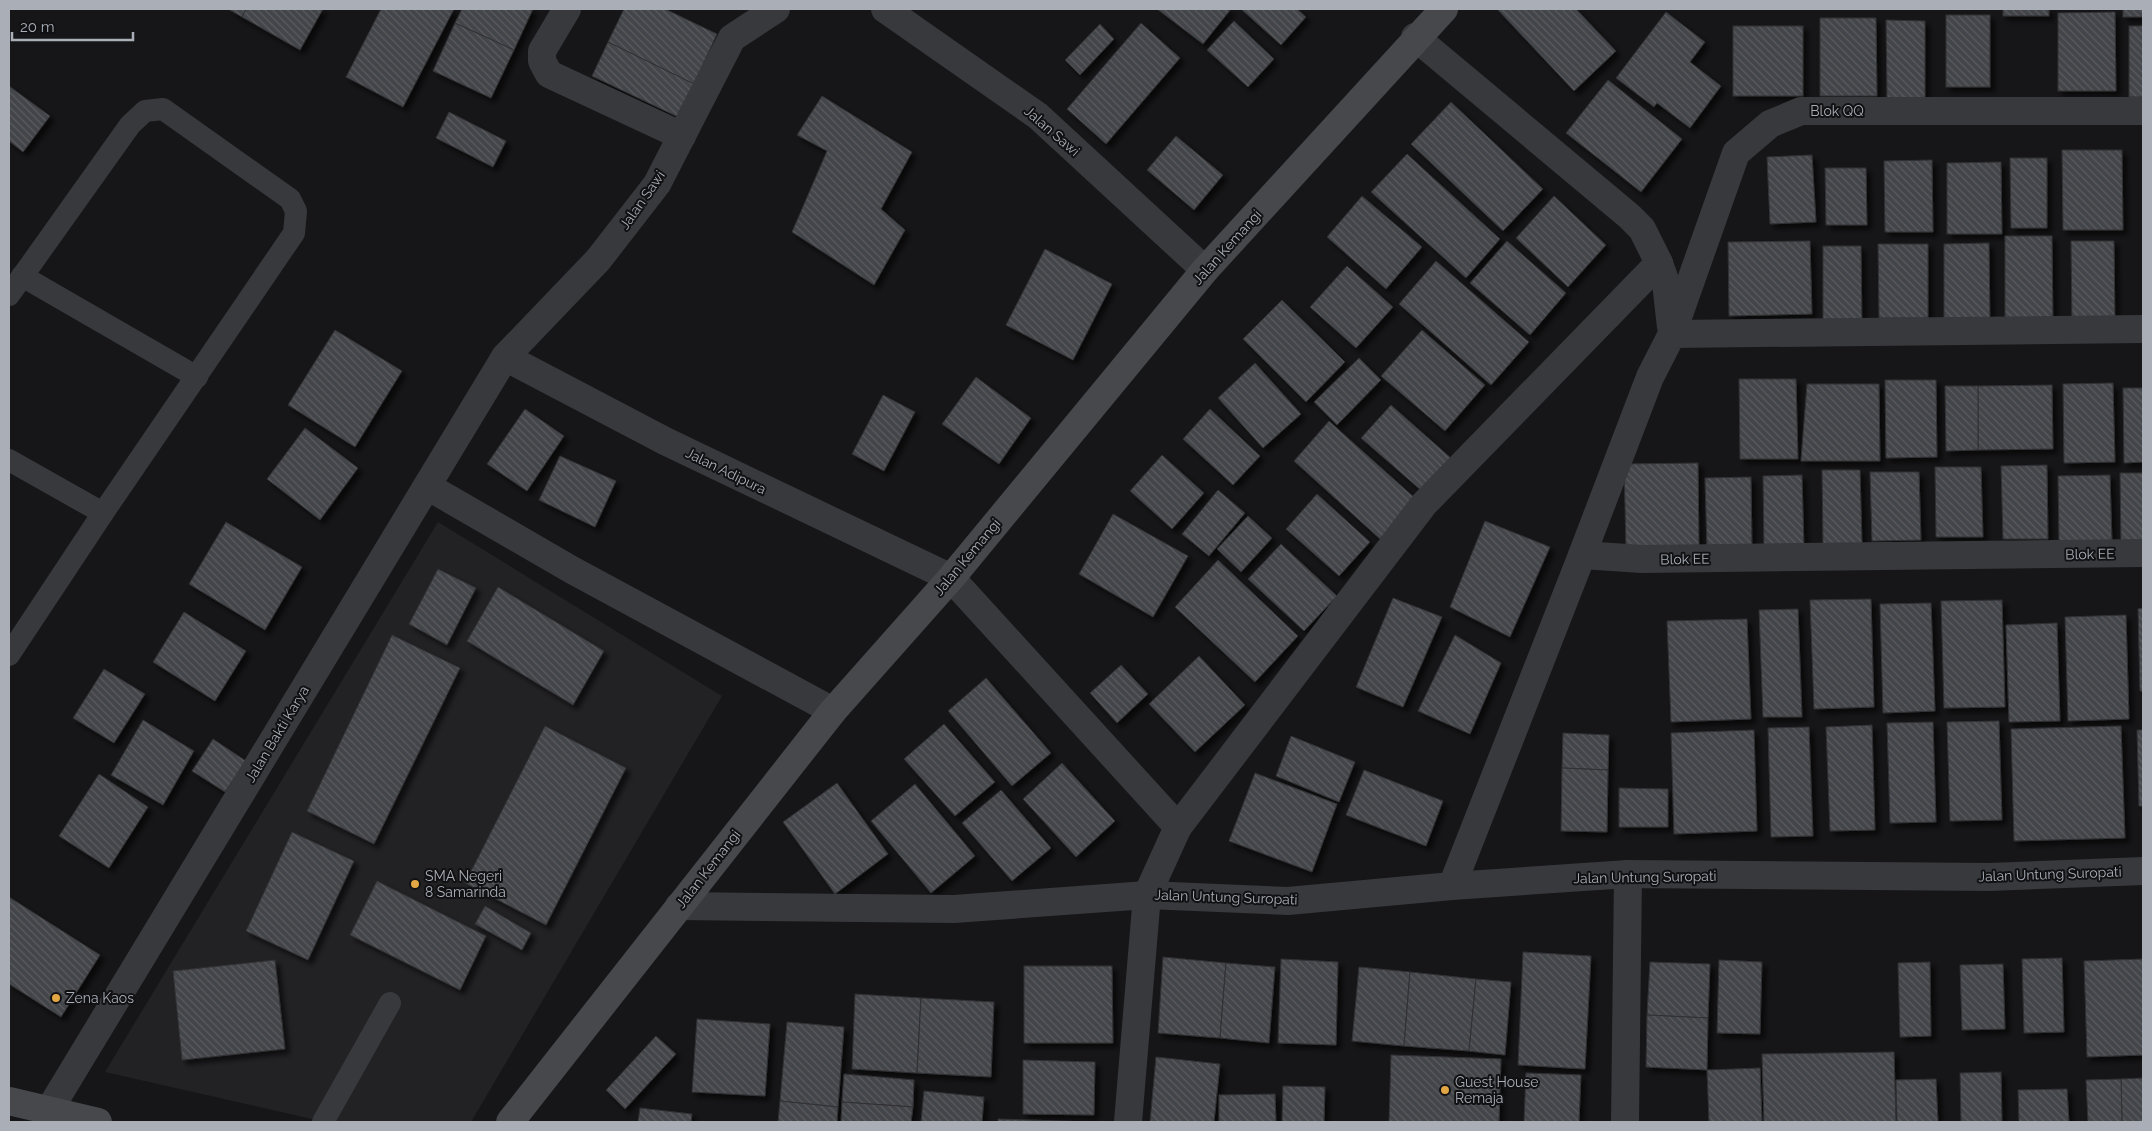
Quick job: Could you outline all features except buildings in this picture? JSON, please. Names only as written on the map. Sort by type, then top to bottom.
[{"type":"street","points":[[567,9],[542,51],[542,61],[549,74],[682,136]]},
{"type":"street","name":"Jalan Sawi","points":[[505,356],[598,260],[657,184],[732,38],[776,9]]},
{"type":"street","name":"Jalan Sawi","points":[[885,9],[922,19],[1038,116],[1205,270]]},
{"type":"street","name":"Jalan Kemangi","points":[[510,1122],[832,711],[950,578],[1205,270],[1415,37],[1444,9]]},
{"type":"street","points":[[1415,37],[1642,229],[1659,263],[1666,283],[1672,334],[2143,329]]},
{"type":"street","name":"Blok QQ","points":[[1582,555],[1650,377],[1672,334],[1736,153],[1770,124],[1801,111],[2143,111]]},
{"type":"street","points":[[1128,1122],[1148,895],[1178,827],[1424,504],[1659,263]]},
{"type":"street","name":"Jalan Bakti Karya","points":[[48,1112],[505,356]]},
{"type":"street","name":"Jalan Adipura","points":[[505,356],[665,441],[950,578]]},
{"type":"street","points":[[427,486],[572,570],[832,711]]},
{"type":"street","name":"Blok EE","points":[[1582,555],[1642,559],[2143,553]]},
{"type":"street","points":[[1452,886],[1582,555]]},
{"type":"street","points":[[950,578],[1178,827]]},
{"type":"street","name":"Jalan Untung Suropati","points":[[679,906],[954,909],[1148,895],[1288,901],[1452,886],[1628,874],[1990,877],[2143,871]]},
{"type":"street","points":[[1625,1122],[1628,874]]},
{"type":"street","points":[[9,1101],[48,1112],[98,1122]]},
{"type":"lane","points":[[9,295],[130,125],[145,111],[163,109],[290,199],[296,211],[294,233],[103,513],[9,655]]},
{"type":"lane","points":[[22,276],[197,377]]},
{"type":"lane","points":[[9,460],[103,513]]},
{"type":"lane","points":[[323,1122],[390,1003]]},
{"type":"shaded area","name":"SMA Negeri 8 Samarinda","points":[[438,522],[722,696],[471,1122],[325,1122],[105,1072]]},
{"type":"place","name":"SMA Negeri 8 Samarinda","points":[[415,884]]},
{"type":"place","name":"Zena Kaos","points":[[56,998]]},
{"type":"place","name":"Guest House Remaja","points":[[1445,1090]]}]
